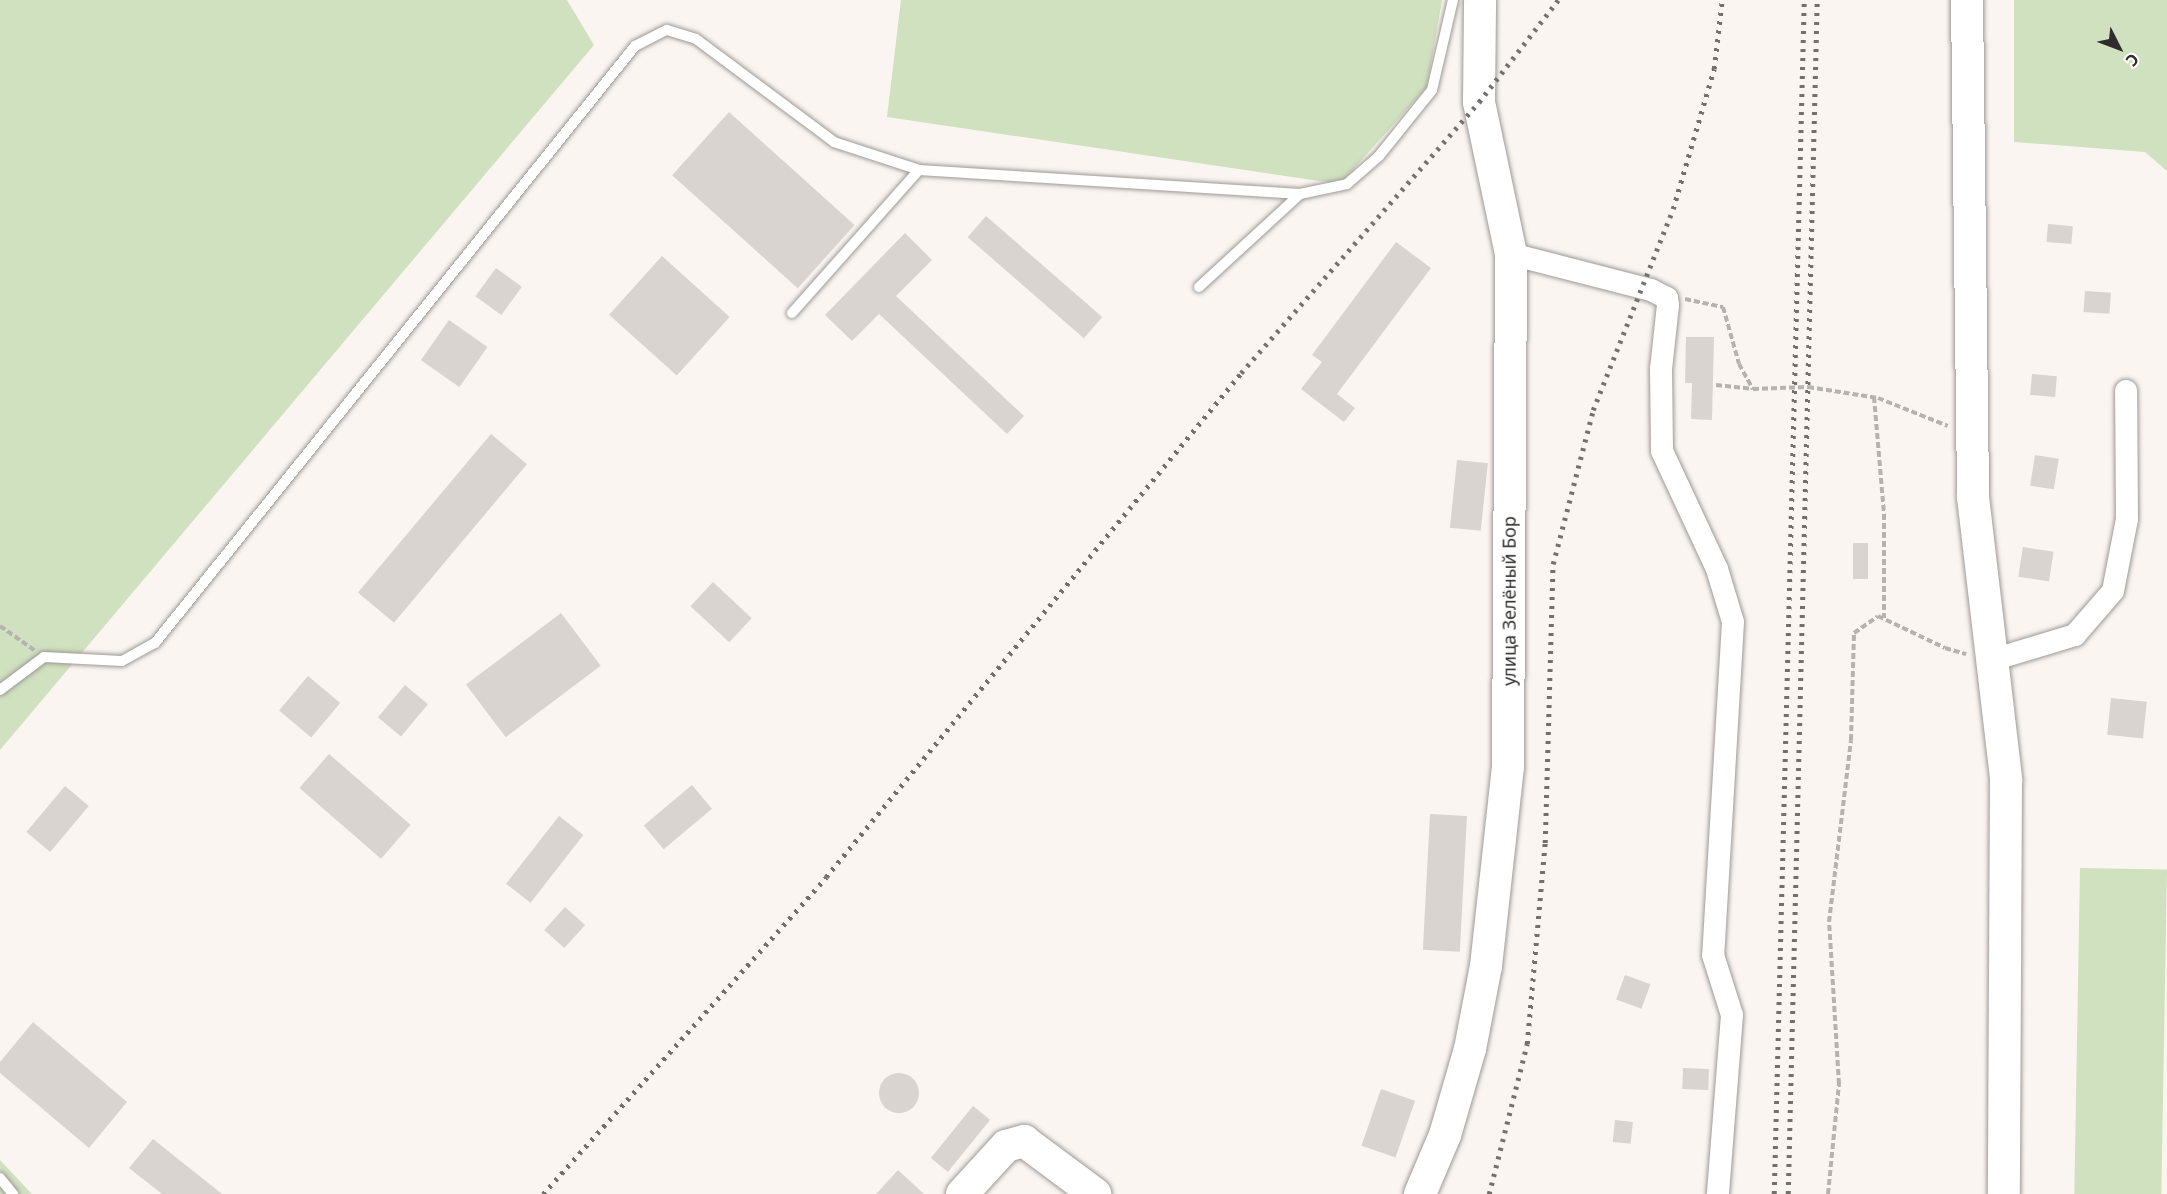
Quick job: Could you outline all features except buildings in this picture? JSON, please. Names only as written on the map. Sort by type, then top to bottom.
[{"type":"street","name":"улица Зелёный Бор","points":[[1420,1194],[1445,1135],[1470,1049],[1486,966],[1508,767],[1511,254],[1479,102],[1480,0]]},
{"type":"street","points":[[1967,0],[1973,497],[1989,661],[2006,780],[2004,1194]]},
{"type":"street","points":[[1511,254],[1661,294],[1668,305],[1661,369],[1662,451],[1720,577],[1732,622],[1713,955],[1732,1016],[1718,1194]]},
{"type":"street","points":[[1989,661],[2075,635],[2113,591],[2127,519],[2126,391]]},
{"type":"street","points":[[962,1194],[1006,1146],[1024,1141],[1095,1194]]},
{"type":"lane","points":[[0,690],[44,657],[122,662],[155,642],[635,46],[667,30],[696,39],[834,142],[919,170],[1300,194],[1347,184],[1379,156],[1432,90],[1453,0]]},
{"type":"lane","points":[[792,313],[919,170]]},
{"type":"lane","points":[[1199,287],[1300,194]]},
{"type":"lane","points":[[0,1178],[13,1194]]},
{"type":"path","points":[[1661,294],[1723,307],[1739,364],[1753,389]]},
{"type":"path","points":[[1716,385],[1753,389],[1808,387],[1874,397],[1958,430]]},
{"type":"path","points":[[1874,397],[1884,514],[1884,618]]},
{"type":"path","points":[[1828,1194],[1839,1084],[1829,922],[1851,740],[1854,633],[1878,616],[1945,648],[1989,661]]},
{"type":"path","points":[[0,626],[44,657]]},
{"type":"green space","points":[[0,0],[567,0],[594,45],[0,750]]},
{"type":"green space","points":[[901,0],[1442,0],[1427,87],[1340,184],[887,117]]},
{"type":"green space","points":[[2014,0],[2167,0],[2167,171],[2145,152],[2014,142]]},
{"type":"green space","points":[[2080,868],[2167,870],[2161,1194],[2074,1194]]},
{"type":"green space","points":[[0,1160],[32,1194],[0,1194]]},
{"type":"railway","points":[[543,1194],[826,877],[1241,373],[1479,102],[1558,0]]},
{"type":"railway","points":[[1489,1194],[1527,1044],[1545,843],[1553,564],[1593,410],[1673,209],[1714,69],[1722,0]]},
{"type":"railway","points":[[1774,1194],[1804,0]]},
{"type":"railway","points":[[1788,1194],[1817,0]]}]
